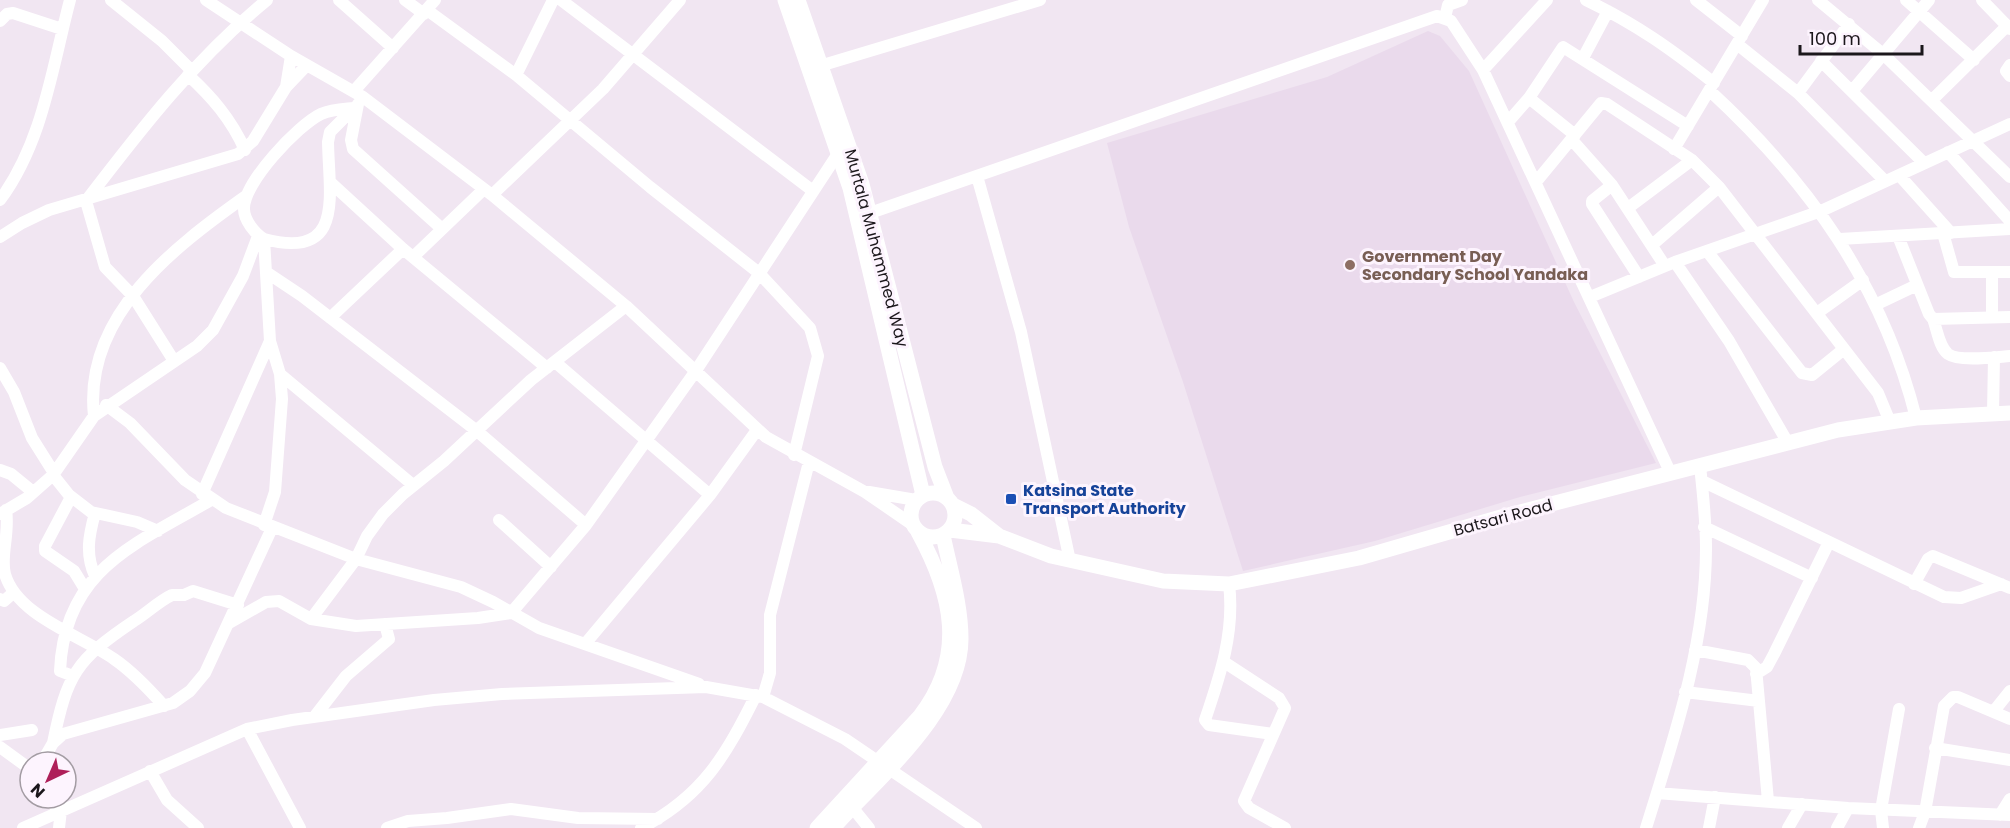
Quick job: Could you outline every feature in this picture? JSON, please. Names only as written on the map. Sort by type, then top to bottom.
[{"type":"main road","name":"Murtala Muhammed Way","points":[[785,0],[850,188],[919,497]]},
{"type":"main road","name":"Murtala Muhammed Way","points":[[798,0],[823,65],[870,213],[935,467],[950,501]]},
{"type":"main road","name":"Batsari Road","points":[[999,536],[1070,561],[1162,581],[1230,584],[1359,558],[1501,517],[1671,474],[1701,474],[1788,442],[1916,418],[2010,413]]},
{"type":"main road","points":[[832,828],[852,807],[932,701],[950,657],[948,619],[940,577],[915,529],[911,508],[919,497],[940,494],[978,518],[999,536]]},
{"type":"main road","points":[[817,828],[940,709],[948,695],[959,659],[960,620],[946,532],[954,522],[950,501]]},
{"type":"main road","points":[[915,529],[934,537],[946,532],[999,536]]},
{"type":"street","points":[[0,200],[21,167],[35,135],[70,0]]},
{"type":"street","points":[[111,0],[162,41],[221,108],[235,128],[245,150]]},
{"type":"street","points":[[206,0],[238,23],[307,65],[488,192],[626,306],[757,430],[794,455],[865,492],[915,529]]},
{"type":"street","points":[[86,201],[189,73],[238,23],[267,0]]},
{"type":"street","points":[[339,0],[393,48]]},
{"type":"street","points":[[405,0],[429,8],[572,120],[651,188],[759,273],[810,328],[818,356],[794,455]]},
{"type":"street","points":[[516,75],[553,0]]},
{"type":"street","points":[[561,0],[813,191]]},
{"type":"street","points":[[330,318],[408,253],[488,192],[572,120],[635,54],[680,0]]},
{"type":"street","points":[[823,65],[1040,0]]},
{"type":"street","points":[[1445,18],[1448,5],[1462,0]]},
{"type":"street","points":[[1483,70],[1547,0]]},
{"type":"street","points":[[1818,0],[1883,54],[1932,100],[1971,142],[2010,177]]},
{"type":"street","points":[[1906,0],[1974,60]]},
{"type":"street","points":[[1852,92],[1929,0]]},
{"type":"street","points":[[1932,100],[2008,28],[1982,0]]},
{"type":"street","points":[[1589,1],[1664,43],[1712,87],[1821,211],[1840,239],[1875,305],[1904,370],[1916,418]]},
{"type":"street","points":[[1699,1],[1798,93],[1885,181]]},
{"type":"street","points":[[1674,149],[1740,40],[1758,2]]},
{"type":"street","points":[[261,237],[280,243],[308,243],[318,236],[325,225],[330,206],[328,142],[330,132],[357,100],[393,48],[429,8]]},
{"type":"street","points":[[1583,57],[1608,11]]},
{"type":"street","points":[[0,21],[7,14],[14,13],[62,29]]},
{"type":"street","points":[[870,213],[1437,16],[1445,18],[1451,21],[1483,70],[1671,474]]},
{"type":"street","points":[[1798,93],[1849,24]]},
{"type":"street","points":[[1508,122],[1529,98],[1563,47],[1583,57],[1688,126]]},
{"type":"street","points":[[286,87],[291,56]]},
{"type":"street","points":[[1821,61],[1924,163]]},
{"type":"street","points":[[0,237],[49,210],[86,201],[245,150],[286,87],[307,65]]},
{"type":"street","points":[[2010,65],[2006,71],[2010,76]]},
{"type":"street","points":[[1529,98],[1573,137],[1612,185],[1652,245],[1670,264],[1730,341],[1788,442]]},
{"type":"street","points":[[94,416],[93,384],[108,336],[133,296],[166,256],[246,196],[274,156],[304,126],[332,110],[357,100]]},
{"type":"street","points":[[357,100],[351,140],[353,149],[441,228]]},
{"type":"street","points":[[1536,182],[1601,103],[1607,104],[1692,160],[1719,186],[1844,348],[1878,393],[1890,422]]},
{"type":"street","points":[[1590,297],[1670,264],[1821,211],[2010,123]]},
{"type":"street","points":[[229,623],[266,602],[279,601],[311,619],[356,626],[478,618],[511,613],[586,525],[695,372],[839,152]]},
{"type":"street","points":[[1948,152],[2010,222]]},
{"type":"street","points":[[1628,208],[1692,160]]},
{"type":"street","points":[[1899,175],[1947,233],[1954,272],[2010,272]]},
{"type":"street","points":[[977,176],[1021,332],[1070,561]]},
{"type":"street","points":[[330,182],[408,253],[551,365],[710,495]]},
{"type":"street","points":[[1612,185],[1592,201],[1592,204],[1638,277]]},
{"type":"street","points":[[1652,245],[1719,186]]},
{"type":"street","points":[[49,750],[63,734],[80,727],[173,703],[189,691],[205,674],[238,605],[268,526],[278,472],[282,399],[280,374],[270,341],[266,272],[261,237],[243,210],[246,196]]},
{"type":"street","points":[[86,201],[105,267],[133,296],[174,361]]},
{"type":"street","points":[[1840,239],[2010,229]]},
{"type":"street","points":[[1898,236],[1942,345],[1948,354],[1957,358],[2010,356]]},
{"type":"street","points":[[164,706],[139,679],[96,647],[26,607],[13,593],[3,565],[9,527],[3,512],[33,492],[53,474],[94,416],[106,405],[197,346],[213,330],[243,276],[261,237]]},
{"type":"street","points":[[1707,251],[1802,373],[1812,375],[1844,348]]},
{"type":"street","points":[[266,272],[477,431],[586,525]]},
{"type":"street","points":[[1992,272],[1992,317]]},
{"type":"street","points":[[1817,313],[1863,280]]},
{"type":"street","points":[[1875,305],[1917,285]]},
{"type":"street","points":[[311,619],[356,559],[367,536],[383,514],[551,365],[626,306]]},
{"type":"street","points":[[1933,319],[2010,316]]},
{"type":"street","points":[[73,676],[60,671],[68,631],[85,589],[106,564],[207,497],[270,341]]},
{"type":"street","points":[[1993,413],[1994,357]]},
{"type":"street","points":[[0,368],[14,392],[32,438],[53,474],[71,496],[95,513],[137,522],[158,531]]},
{"type":"street","points":[[280,374],[413,485]]},
{"type":"street","points":[[106,405],[130,423],[185,480],[207,497],[268,526],[356,559],[461,587],[532,625],[706,687],[760,696],[845,739],[976,828]]},
{"type":"street","points":[[585,644],[710,495],[757,430]]},
{"type":"street","points":[[641,828],[653,824],[678,806],[713,772],[760,696],[770,673],[770,615],[809,462]]},
{"type":"street","points":[[0,470],[11,474],[33,492]]},
{"type":"street","points":[[1646,828],[1676,734],[1695,650],[1706,549],[1701,474]]},
{"type":"street","points":[[1701,474],[1828,544],[1944,597],[1961,598],[2005,586]]},
{"type":"street","points":[[865,492],[919,497]]},
{"type":"street","points":[[71,496],[45,550],[74,571],[85,589]]},
{"type":"street","points":[[95,513],[88,547],[89,563],[95,576]]},
{"type":"street","points":[[499,520],[550,567]]},
{"type":"street","points":[[1704,527],[1812,578]]},
{"type":"street","points":[[1756,674],[1767,667],[1828,544]]},
{"type":"street","points":[[1914,584],[1928,559],[1933,556],[2005,586]]},
{"type":"street","points":[[1230,584],[1232,605],[1224,662],[1206,723],[1273,734]]},
{"type":"street","points":[[53,743],[58,718],[73,676],[80,663],[96,647],[172,595],[184,595],[193,591],[238,605]]},
{"type":"street","points":[[0,599],[4,601],[13,593]]},
{"type":"street","points":[[315,716],[346,676],[389,639],[385,624]]},
{"type":"street","points":[[1695,650],[1748,660],[1756,668],[1768,801]]},
{"type":"street","points":[[1224,662],[1284,704],[1285,708],[1244,801],[1249,808],[1285,828]]},
{"type":"street","points":[[23,828],[247,729],[315,716],[434,700],[502,694],[706,687]]},
{"type":"street","points":[[1994,711],[2010,691]]},
{"type":"street","points":[[1685,692],[1759,700]]},
{"type":"street","points":[[1919,828],[1925,812],[1944,706],[1953,697],[2010,719]]},
{"type":"street","points":[[1883,828],[1881,810],[1899,709]]},
{"type":"street","points":[[247,729],[300,828]]},
{"type":"street","points":[[0,735],[32,730]]},
{"type":"street","points":[[0,747],[18,760]]},
{"type":"street","points":[[1935,748],[2010,760]]},
{"type":"street","points":[[150,771],[167,800],[198,828]]},
{"type":"street","points":[[1657,793],[1974,815],[2005,815],[2010,799]]},
{"type":"street","points":[[1708,828],[1715,797]]},
{"type":"street","points":[[1788,828],[1802,804]]},
{"type":"street","points":[[852,807],[869,828]]},
{"type":"street","points":[[1837,828],[1848,808]]},
{"type":"street","points":[[387,828],[408,820],[447,819],[511,809],[579,818],[653,824]]},
{"type":"street","points":[[59,811],[59,828]]},
{"type":"street","points":[[1969,828],[1974,815]]},
{"type":"shaded area","name":"Government Day Secondary School Yandaka","points":[[1428,31],[1440,36],[1469,71],[1574,302],[1656,463],[1520,497],[1375,541],[1243,571],[1183,382],[1129,227],[1107,143],[1327,77]]},
{"type":"place","name":"Government Day Secondary School Yandaka","points":[[1350,265]]},
{"type":"place","name":"Katsina State Transport Authority","points":[[1011,499]]}]
